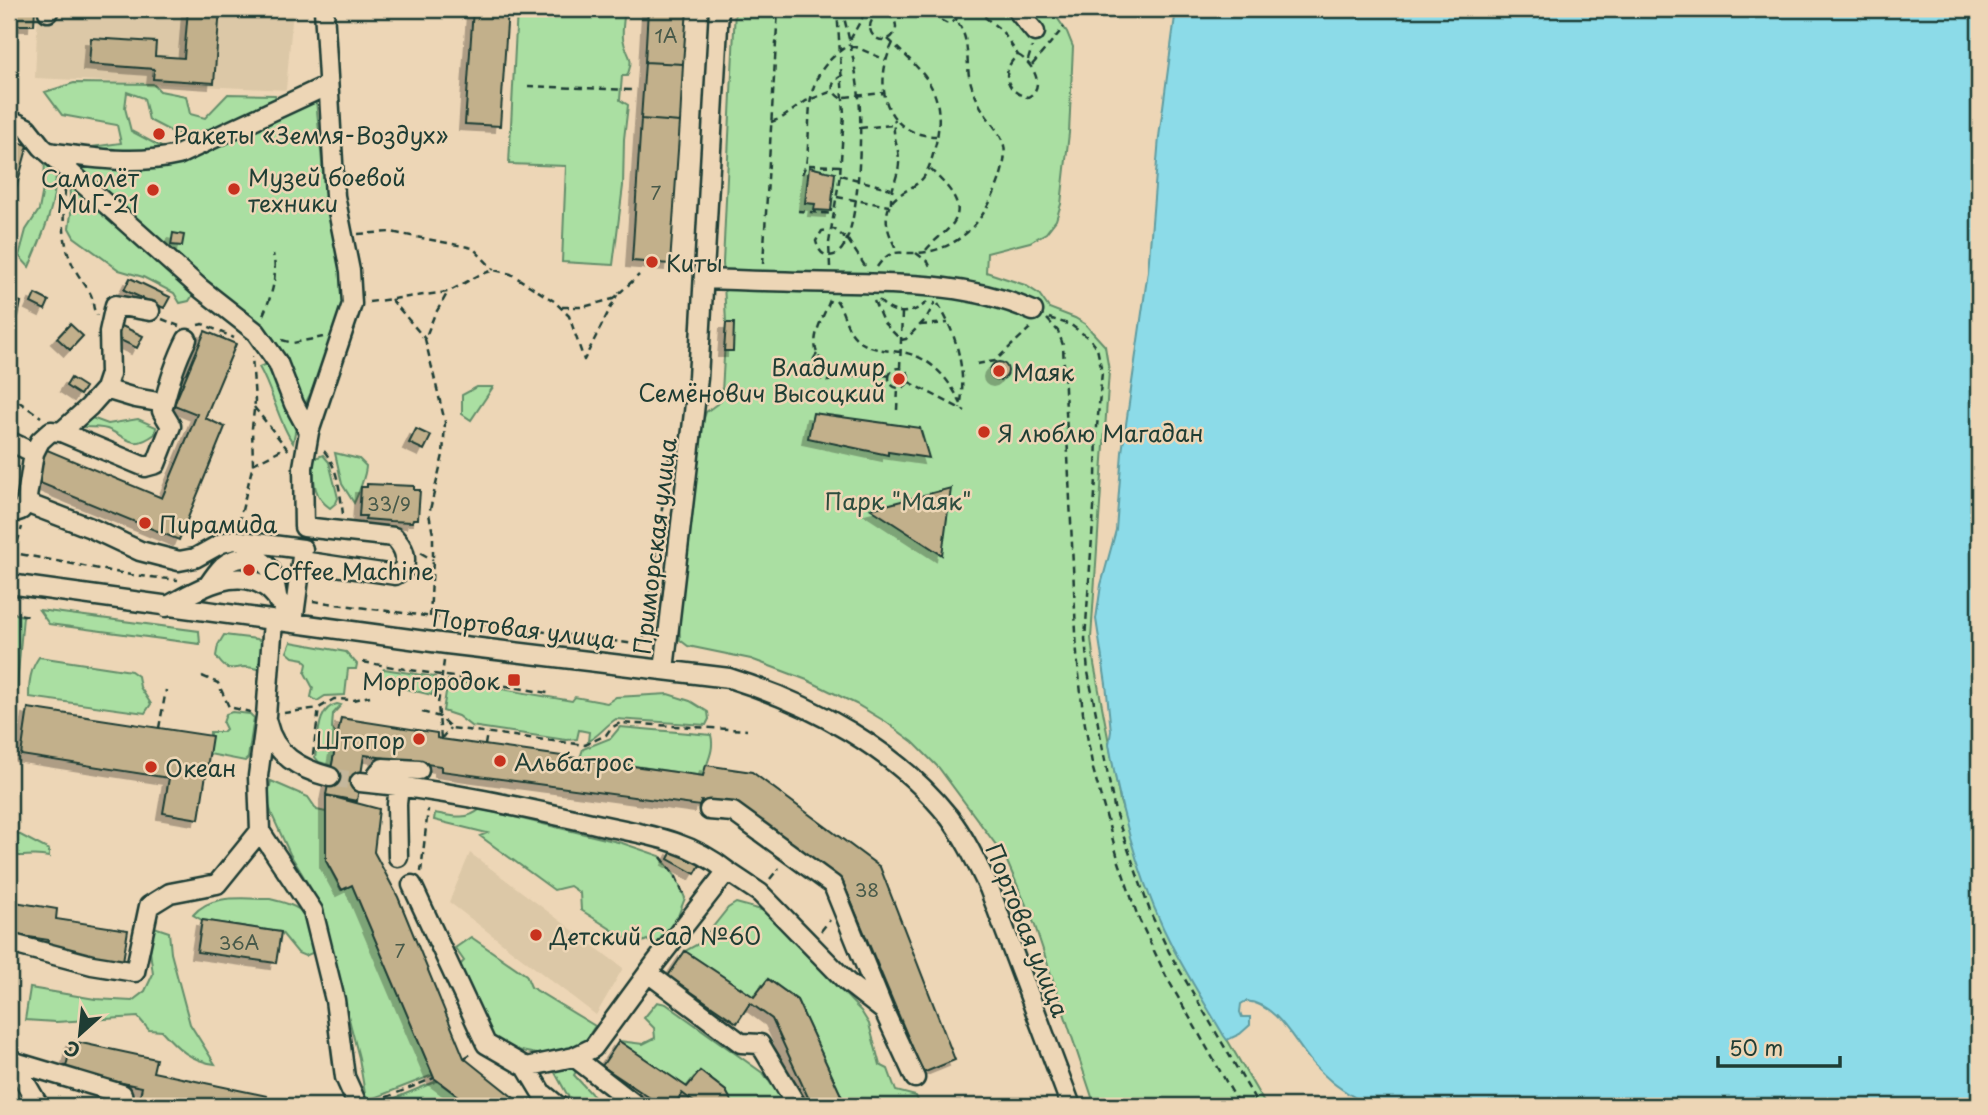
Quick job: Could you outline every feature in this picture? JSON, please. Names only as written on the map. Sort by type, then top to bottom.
[{"type":"street","points":[[293,623],[302,555],[303,467],[309,432],[352,304],[350,271],[335,196],[324,9]]},
{"type":"street","name":"Приморская улица","points":[[664,670],[694,427],[705,279],[719,9]]},
{"type":"street","points":[[1016,9],[1035,32]]},
{"type":"street","points":[[45,150],[85,157],[157,160],[178,155],[328,85]]},
{"type":"street","points":[[9,119],[27,128],[45,150],[200,288],[256,332],[278,363],[294,404],[309,432]]},
{"type":"street","points":[[705,279],[952,288],[1005,300],[1037,313]]},
{"type":"street","points":[[16,518],[26,503],[34,453],[40,441],[89,407],[105,389],[110,374],[109,332],[115,305],[150,311]]},
{"type":"street","points":[[56,432],[145,467],[156,464],[171,426],[162,411],[164,403],[176,360],[190,331]]},
{"type":"street","points":[[105,389],[164,403]]},
{"type":"street","points":[[9,441],[34,453]]},
{"type":"street","points":[[26,503],[91,528],[140,551],[180,561],[195,558],[222,543],[234,540],[395,575],[404,569],[405,551],[394,537],[304,527]]},
{"type":"street","points":[[166,607],[209,584],[223,580],[251,581],[268,589],[293,623]]},
{"type":"street","name":"Портовая улица","points":[[9,583],[166,607],[729,678],[767,690],[873,745],[921,785],[951,819],[973,854],[989,888],[1072,1106]]},
{"type":"street","points":[[273,621],[266,716],[258,776],[260,831],[313,911],[335,1000],[345,1077],[358,1106]]},
{"type":"street","points":[[266,716],[270,736],[287,757],[310,771],[330,777]]},
{"type":"street","points":[[419,770],[383,768],[368,783],[498,802],[691,847],[709,856],[760,893],[846,982],[884,1011]]},
{"type":"street","points":[[398,858],[397,804],[400,787]]},
{"type":"street","points":[[709,810],[733,812],[833,885],[884,1011],[915,1078]]},
{"type":"street","points":[[9,943],[92,965],[135,972],[149,906],[170,893],[217,884],[260,831]]},
{"type":"street","points":[[526,1067],[574,1057],[593,1048],[727,871]]},
{"type":"street","points":[[415,892],[486,1044],[526,1067],[541,1092],[558,1106]]},
{"type":"street","points":[[648,973],[741,1043],[760,1044],[797,1106]]},
{"type":"street","points":[[574,1057],[636,1106]]},
{"type":"street","points":[[12,1058],[39,1106]]},
{"type":"street","points":[[12,1058],[122,1094],[125,1106]]},
{"type":"path","points":[[762,271],[778,9]]},
{"type":"path","points":[[840,9],[850,44],[858,95],[858,179],[848,240],[844,247],[838,254],[828,256],[819,251],[816,241],[822,231],[832,228],[842,234],[844,247]]},
{"type":"path","points":[[831,274],[828,256],[841,166],[844,99],[840,9]]},
{"type":"path","points":[[802,174],[806,165],[810,100],[818,73],[825,63],[850,44],[869,9],[877,16]]},
{"type":"path","points":[[940,9],[938,17],[942,23],[951,24],[956,20],[957,9]]},
{"type":"path","points":[[975,9],[1002,31],[1018,55],[1031,66],[1037,89],[1028,97],[1018,94],[1010,87],[1006,76],[1010,63],[1018,55]]},
{"type":"path","points":[[888,39],[896,31],[895,23],[886,15],[877,16],[870,25],[872,33],[878,39],[888,39],[926,75],[933,86],[940,114],[929,168],[921,181],[895,198],[890,205]]},
{"type":"path","points":[[874,273],[883,259],[897,252],[925,251],[957,240],[972,229],[990,202],[1002,169],[1002,141],[980,108],[969,74],[967,39],[956,20]]},
{"type":"path","points":[[1031,66],[1063,27]]},
{"type":"path","points":[[893,43],[886,60],[882,85],[886,104],[895,119],[909,130],[937,136]]},
{"type":"path","points":[[850,44],[886,60]]},
{"type":"path","points":[[833,91],[833,83],[843,75]]},
{"type":"path","points":[[528,86],[632,90]]},
{"type":"path","points":[[771,122],[782,118],[801,103],[833,91]]},
{"type":"path","points":[[833,91],[844,99]]},
{"type":"path","points":[[844,99],[884,93]]},
{"type":"path","points":[[895,119],[893,125],[899,169],[891,189],[887,224],[897,252]]},
{"type":"path","points":[[860,128],[893,125]]},
{"type":"path","points":[[62,164],[65,191],[62,221],[67,249],[75,269],[92,297],[93,311],[109,332]]},
{"type":"path","points":[[806,165],[841,166]]},
{"type":"path","points":[[925,251],[950,228],[958,214],[955,197],[929,168]]},
{"type":"path","points":[[840,175],[891,189]]},
{"type":"path","points":[[837,197],[890,205]]},
{"type":"path","points":[[798,211],[834,214]]},
{"type":"path","points":[[343,235],[391,232],[473,248],[494,270]]},
{"type":"path","points":[[848,240],[869,270]]},
{"type":"path","points":[[916,253],[928,262],[934,273]]},
{"type":"path","points":[[273,254],[276,266],[272,293],[256,332],[293,343],[317,340],[327,335]]},
{"type":"path","points":[[352,304],[448,292],[494,270],[511,274],[554,301],[569,316],[584,360],[617,295]]},
{"type":"path","points":[[560,307],[583,307],[612,299],[639,275]]},
{"type":"path","points":[[425,340],[434,316],[448,292]]},
{"type":"path","points":[[890,376],[874,373],[841,374],[831,370],[817,354],[814,339],[831,295],[839,303],[846,323],[856,338],[880,350],[901,352],[921,359],[939,370],[965,411]]},
{"type":"path","points":[[901,340],[883,322],[874,301],[876,295],[889,309],[902,313],[916,311],[932,296],[948,323],[961,361],[961,406]]},
{"type":"path","points":[[390,299],[425,340],[445,422],[443,455],[429,514],[433,534],[430,617]]},
{"type":"path","points":[[901,340],[932,312],[936,300]]},
{"type":"path","points":[[150,311],[165,322],[190,331],[203,324],[239,341]]},
{"type":"path","points":[[900,369],[902,313]]},
{"type":"path","points":[[977,364],[995,360],[1004,354],[1037,313]]},
{"type":"path","points":[[1037,313],[1058,331],[1063,345],[1077,655],[1083,713],[1093,769],[1119,862],[1138,917],[1166,976],[1240,1106]]},
{"type":"path","points":[[1037,313],[1072,326],[1090,339],[1097,348],[1102,372],[1085,639],[1088,672],[1115,812],[1151,914],[1169,952],[1259,1106]]},
{"type":"path","points":[[920,325],[948,323]]},
{"type":"path","points":[[817,354],[812,364],[817,377],[829,381],[841,374]]},
{"type":"path","points":[[234,540],[253,464],[252,355]]},
{"type":"path","points":[[900,369],[907,372],[909,382],[905,387],[898,388],[890,383],[890,376],[892,371],[900,369]]},
{"type":"path","points":[[909,382],[961,406]]},
{"type":"path","points":[[897,410],[898,388]]},
{"type":"path","points":[[9,395],[37,412],[56,432]]},
{"type":"path","points":[[254,407],[303,467]]},
{"type":"path","points":[[309,432],[330,458],[339,487],[345,531]]},
{"type":"path","points":[[296,598],[643,645],[671,444]]},
{"type":"path","points":[[253,464],[286,447]]},
{"type":"path","points":[[14,554],[16,518]]},
{"type":"path","points":[[9,552],[131,575],[209,584]]},
{"type":"path","points":[[9,611],[29,616]]},
{"type":"path","points":[[363,662],[548,693]]},
{"type":"path","points":[[202,676],[218,683],[229,708],[266,716],[319,708],[334,699],[354,700],[370,696]]},
{"type":"path","points":[[442,676],[438,704],[441,739],[451,728]]},
{"type":"path","points":[[159,728],[166,690]]},
{"type":"path","points":[[310,771],[319,708]]},
{"type":"path","points":[[422,712],[440,717],[451,728],[585,745],[606,735],[620,723],[747,730]]},
{"type":"path","points":[[485,745],[487,733]]},
{"type":"path","points":[[415,892],[429,807]]},
{"type":"path","points":[[644,835],[676,877],[685,898]]},
{"type":"path","points":[[760,893],[790,853]]},
{"type":"path","points":[[810,943],[842,907]]},
{"type":"path","points":[[376,1102],[434,1078]]},
{"type":"shaded area","points":[[38,9],[293,9],[286,90],[35,78]]},
{"type":"shaded area","name":"Детский Сад №60","points":[[470,853],[623,968],[596,1015],[449,902]]},
{"type":"green space","points":[[517,9],[625,9],[623,38],[630,63],[627,76],[622,76],[620,100],[628,105],[623,186],[613,265],[562,262],[566,166],[509,164]]},
{"type":"green space","name":"Парк \"Маяк\"","points":[[735,9],[1051,9],[1067,32],[1073,47],[1069,133],[1061,204],[1056,220],[1046,233],[1030,242],[987,253],[986,272],[1025,285],[1039,294],[1049,308],[1085,324],[1105,346],[1109,371],[1091,638],[1120,801],[1153,903],[1173,947],[1266,1106],[1095,1106],[1034,923],[1005,857],[939,768],[913,742],[856,704],[807,680],[751,659],[688,646],[680,640],[679,621],[703,421],[706,412],[721,401],[722,392],[726,323],[723,263]]},
{"type":"green space","points":[[74,83],[153,84],[160,91],[186,96],[190,114],[205,118],[228,94],[275,95],[277,104],[200,137],[174,133],[149,120],[144,98],[127,92],[125,108],[131,131],[167,150],[87,154],[92,147],[121,143],[117,125],[62,115],[45,92]]},
{"type":"green space","points":[[316,100],[325,193],[339,253],[344,306],[324,365],[304,407],[288,374],[69,160],[131,164]]},
{"type":"green space","points":[[45,160],[56,167],[56,180],[52,206],[29,267],[19,256],[26,230],[39,210]]},
{"type":"green space","points":[[69,177],[196,290],[189,301],[180,303],[174,293],[143,277],[119,270],[74,237],[69,228]]},
{"type":"green space","points":[[266,364],[289,407],[296,427],[293,443],[259,367]]},
{"type":"green space","points":[[477,387],[493,387],[471,420],[462,414],[462,395]]},
{"type":"green space","points":[[89,417],[108,424],[138,419],[156,427],[155,434],[141,442],[131,441],[107,429],[84,427],[83,422]]},
{"type":"green space","points":[[335,453],[359,459],[366,466],[354,503],[342,484]]},
{"type":"green space","points":[[323,455],[329,462],[338,498],[330,508],[320,498],[314,480],[313,459]]},
{"type":"green space","points":[[39,610],[199,631],[200,644],[49,624]]},
{"type":"green space","points":[[9,612],[23,616],[9,779]]},
{"type":"green space","points":[[224,635],[257,639],[267,644],[263,670],[229,668],[223,665],[216,656]]},
{"type":"green space","points":[[291,642],[346,652],[357,664],[356,669],[348,669],[345,695],[325,696],[317,701],[311,697],[313,688],[305,673],[307,664],[304,659],[293,657],[287,652]]},
{"type":"green space","points":[[39,657],[131,671],[138,676],[140,687],[151,704],[145,713],[29,697],[31,676]]},
{"type":"green space","points":[[384,669],[435,677],[432,695],[385,684],[379,680],[380,672]]},
{"type":"green space","points":[[448,680],[572,701],[575,697],[607,703],[616,697],[668,694],[690,701],[708,712],[709,719],[706,725],[616,719],[588,741],[589,732],[579,730],[577,739],[566,740],[471,726],[458,716],[443,711]]},
{"type":"green space","points":[[337,704],[341,705],[333,714],[332,728],[337,736],[332,766],[319,762],[315,757],[322,718],[325,711]]},
{"type":"green space","points":[[226,714],[250,714],[254,718],[248,758],[245,761],[209,754],[210,732],[223,732],[226,729],[223,723]]},
{"type":"green space","points":[[620,727],[711,735],[711,751],[703,776],[580,758],[583,749],[611,738]]},
{"type":"green space","points":[[271,781],[308,797],[317,810],[326,812],[326,861],[341,890],[352,885],[433,1075],[369,1100],[370,1106],[367,1106],[359,1058],[319,902],[290,854],[272,815],[267,799]]},
{"type":"green space","points":[[480,809],[622,843],[660,856],[676,877],[685,898],[678,916],[655,946],[647,940],[636,945],[581,910],[580,893],[570,886],[554,890],[480,836],[487,833],[434,820],[435,813],[464,816]]},
{"type":"green space","points":[[9,829],[49,850],[49,857],[9,855]]},
{"type":"green space","points":[[270,899],[293,906],[304,914],[317,951],[305,956],[298,953],[281,932],[202,920],[193,915],[200,908],[218,900]]},
{"type":"green space","points":[[736,903],[765,911],[861,1011],[869,1024],[880,1065],[888,1069],[896,1091],[916,1096],[920,1106],[846,1106],[797,1000],[768,979],[754,997],[685,951],[700,943],[728,908]]},
{"type":"green space","points":[[154,927],[169,932],[171,953],[190,1024],[215,1064],[186,1053],[162,1031],[149,1030],[138,1017],[56,1022],[25,1020],[30,988],[95,999],[132,1001],[145,991],[153,974],[150,951]]},
{"type":"green space","points":[[471,937],[526,975],[531,987],[595,1026],[583,1044],[574,1051],[553,1056],[498,1044],[466,993],[458,967],[464,961],[455,948]]},
{"type":"green space","points":[[657,1002],[666,1004],[764,1074],[786,1106],[734,1106],[726,1091],[700,1071],[687,1087],[619,1041],[643,1044],[655,1038],[654,1028],[644,1018]]},
{"type":"green space","points":[[572,1065],[578,1068],[574,1075],[596,1099],[607,1106],[581,1106],[568,1096],[553,1069]]},
{"type":"green space","points":[[437,1081],[471,1106],[376,1106]]},
{"type":"water","points":[[1176,9],[1979,9],[1979,1106],[1368,1106],[1323,1074],[1275,1015],[1257,1003],[1246,1001],[1241,1004],[1242,1017],[1250,1017],[1250,1025],[1227,1040],[1224,1036],[1161,924],[1133,848],[1109,744],[1111,731],[1096,619],[1101,585],[1116,530],[1122,452],[1148,271],[1159,137]]},
{"type":"building","points":[[15,9],[35,9],[34,25],[15,25]]},
{"type":"building","points":[[188,9],[220,9],[214,83],[153,79],[154,69],[89,64],[91,38],[156,42],[155,56],[184,58]]},
{"type":"building","points":[[473,9],[508,9],[500,126],[465,124]]},
{"type":"building","points":[[648,9],[687,9],[683,64],[645,62]]},
{"type":"building","points":[[645,62],[683,64],[680,122],[641,119]]},
{"type":"building","points":[[641,119],[680,122],[670,264],[632,261]]},
{"type":"building","points":[[9,140],[28,145],[9,214]]},
{"type":"building","points":[[809,167],[835,173],[831,211],[814,210],[815,204],[805,203]]},
{"type":"building","points":[[173,233],[184,235],[182,246],[171,245]]},
{"type":"building","points":[[130,278],[170,297],[164,308],[124,290]]},
{"type":"building","points":[[35,294],[49,301],[45,310],[31,303]]},
{"type":"building","points":[[9,298],[21,302],[18,316],[9,314]]},
{"type":"building","points":[[726,323],[734,323],[733,351],[724,351]]},
{"type":"building","points":[[70,324],[83,336],[70,350],[57,338]]},
{"type":"building","points":[[122,326],[143,336],[137,348],[116,338]]},
{"type":"building","points":[[205,331],[236,344],[205,418],[225,427],[179,540],[33,480],[45,449],[162,498],[197,414],[174,405]]},
{"type":"building","name":"Маяк","points":[[999,362],[1005,365],[1008,371],[1005,377],[999,380],[993,377],[990,371],[993,365]]},
{"type":"building","points":[[71,378],[85,387],[80,395],[66,386]]},
{"type":"building","points":[[813,413],[920,428],[929,458],[888,452],[888,455],[808,438]]},
{"type":"building","points":[[416,429],[431,436],[424,450],[409,443]]},
{"type":"building","points":[[367,484],[414,486],[414,490],[420,490],[418,519],[413,519],[412,522],[390,521],[359,516],[361,487],[367,487]]},
{"type":"building","points":[[951,488],[942,555],[871,509]]},
{"type":"building","name":"Океан","points":[[28,708],[212,736],[199,819],[163,813],[169,778],[21,755]]},
{"type":"building","points":[[341,718],[437,733],[437,738],[441,739],[703,776],[706,765],[752,772],[880,867],[955,1060],[923,1073],[842,880],[734,804],[701,801],[700,806],[441,771],[441,766],[364,755],[357,801],[326,795]]},
{"type":"building","points":[[326,795],[379,809],[374,852],[398,897],[464,1058],[524,1106],[471,1106],[434,1078],[352,885],[342,890],[326,861]]},
{"type":"building","points":[[673,849],[700,865],[695,874],[668,859]]},
{"type":"building","points":[[9,901],[57,909],[56,919],[128,930],[123,961],[47,949],[49,940],[9,934]]},
{"type":"building","points":[[202,920],[281,932],[276,963],[197,952]]},
{"type":"building","points":[[685,951],[754,997],[768,979],[797,1000],[846,1106],[812,1106],[772,1019],[750,1003],[737,1023],[668,976]]},
{"type":"building","points":[[72,1041],[156,1059],[153,1072],[267,1096],[265,1106],[161,1106],[139,1101],[142,1087],[65,1071]]},
{"type":"building","points":[[619,1041],[687,1087],[700,1071],[726,1091],[734,1106],[699,1106],[682,1093],[674,1106],[662,1106],[602,1066]]},
{"type":"tunnel","points":[[330,777],[360,782]]},
{"type":"place","name":"Ракеты «Земля-Воздух»","points":[[159,134]]},
{"type":"place","name":"Музей боевой техники","points":[[234,189]]},
{"type":"place","name":"Самолёт МиГ-21","points":[[153,190]]},
{"type":"place","name":"Киты","points":[[652,262]]},
{"type":"place","name":"Маяк","points":[[999,371]]},
{"type":"place","name":"Владимир Семёнович Высоцкий","points":[[899,379]]},
{"type":"place","name":"Я люблю Магадан","points":[[984,432]]},
{"type":"place","name":"Пирамида","points":[[145,523]]},
{"type":"place","name":"Coffee Machine","points":[[249,570]]},
{"type":"place","name":"Моргородок","points":[[514,680]]},
{"type":"place","name":"Штопор","points":[[419,739]]},
{"type":"place","name":"Альбатрос","points":[[500,761]]},
{"type":"place","name":"Океан","points":[[151,767]]},
{"type":"place","name":"Детский Сад №60","points":[[536,935]]}]
